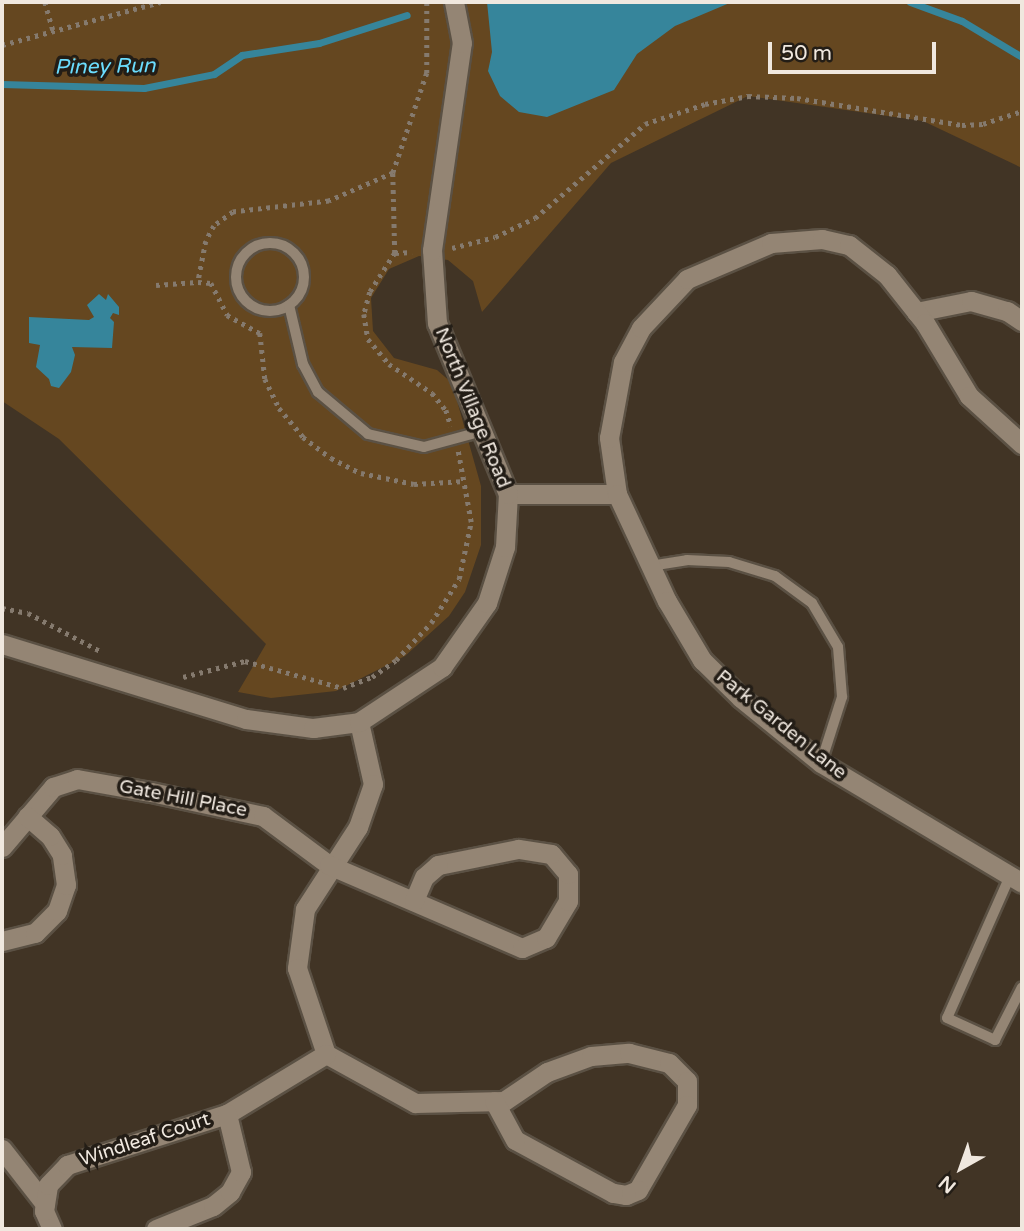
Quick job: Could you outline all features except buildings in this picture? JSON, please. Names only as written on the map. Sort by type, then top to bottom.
[{"type":"street","name":"North Village Road","points":[[2,643],[246,719],[313,728],[359,722],[442,667],[487,603],[505,547],[508,494],[484,430],[437,323],[432,250],[462,43],[454,2]]},
{"type":"street","name":"Park Garden Lane","points":[[1016,880],[821,763],[702,660],[650,566],[617,494],[609,438],[623,362],[641,328],[687,279],[771,243],[822,239],[849,245],[887,275],[916,312],[969,396],[1022,444]]},
{"type":"street","points":[[916,312],[971,301],[1007,311],[1022,321]]},
{"type":"street","points":[[508,494],[617,494]]},
{"type":"street","points":[[359,722],[373,784],[358,827],[330,865],[305,909],[298,968],[326,1054],[415,1103],[494,1101],[504,1101],[547,1072],[591,1056],[629,1053],[669,1063],[687,1081],[687,1105],[638,1190],[626,1195],[613,1193],[515,1140],[494,1101]]},
{"type":"street","name":"Gate Hill Place","points":[[2,847],[53,787],[77,779],[263,816],[330,865],[522,948],[547,937],[568,901],[568,874],[551,854],[517,849],[438,865],[424,877],[414,901]]},
{"type":"street","points":[[2,941],[35,933],[57,911],[66,885],[62,855],[50,836],[27,816]]},
{"type":"street","name":"Windleaf Court","points":[[45,1204],[48,1185],[67,1165],[227,1114],[326,1054]]},
{"type":"street","name":"Windleaf Court","points":[[156,1229],[213,1206],[230,1192],[241,1172],[227,1114]]},
{"type":"street","points":[[2,1149],[45,1204],[52,1229]]},
{"type":"lane","points":[[267,242],[284,246],[298,257],[304,274],[301,291],[289,305],[272,311],[255,308],[241,296],[235,279],[238,262],[250,248],[267,242]]},
{"type":"lane","points":[[289,305],[303,364],[318,392],[344,418],[368,434],[400,444],[455,442],[484,430]]},
{"type":"lane","points":[[650,566],[687,560],[729,562],[775,576],[812,603],[838,648],[842,697],[821,763]]},
{"type":"lane","points":[[1016,880],[947,1018],[995,1041],[1022,987]]},
{"type":"path","points":[[45,2],[53,30]]},
{"type":"path","points":[[2,45],[160,2]]},
{"type":"path","points":[[173,675],[183,677],[245,662],[343,688],[372,677],[396,660],[444,605],[462,568],[470,512],[446,410],[432,393],[389,364],[368,339],[364,314],[370,292],[396,253],[393,173],[427,73],[427,2]]},
{"type":"path","points":[[396,253],[432,250],[495,237],[535,218],[645,124],[705,104],[748,96],[797,98],[962,125],[983,124],[1022,111]]},
{"type":"path","points":[[156,285],[197,280],[206,240],[214,226],[233,212],[329,201],[393,173]]},
{"type":"path","points":[[2,608],[28,613],[108,655]]},
{"type":"shaded area","points":[[2,2],[1022,2],[1022,168],[923,121],[748,96],[611,163],[482,312],[473,281],[448,260],[419,256],[389,269],[371,298],[373,331],[394,358],[437,370],[452,383],[481,486],[481,545],[465,592],[449,616],[405,656],[336,691],[271,698],[238,692],[266,644],[59,439],[2,401]]},
{"type":"water","points":[[487,2],[732,2],[675,26],[637,54],[614,90],[547,117],[519,112],[500,96],[488,71],[492,52]]},
{"type":"water","points":[[99,294],[106,300],[108,294],[119,307],[119,315],[113,313],[110,318],[114,322],[112,348],[72,347],[75,355],[71,372],[59,388],[51,386],[49,379],[36,367],[40,345],[29,343],[29,317],[89,320],[94,317],[87,305]]},
{"type":"waterway","name":"Piney Run","points":[[910,2],[962,21],[1022,57]]},
{"type":"waterway","name":"Piney Run","points":[[2,84],[144,88],[214,74],[242,55],[319,43],[407,15]]}]
